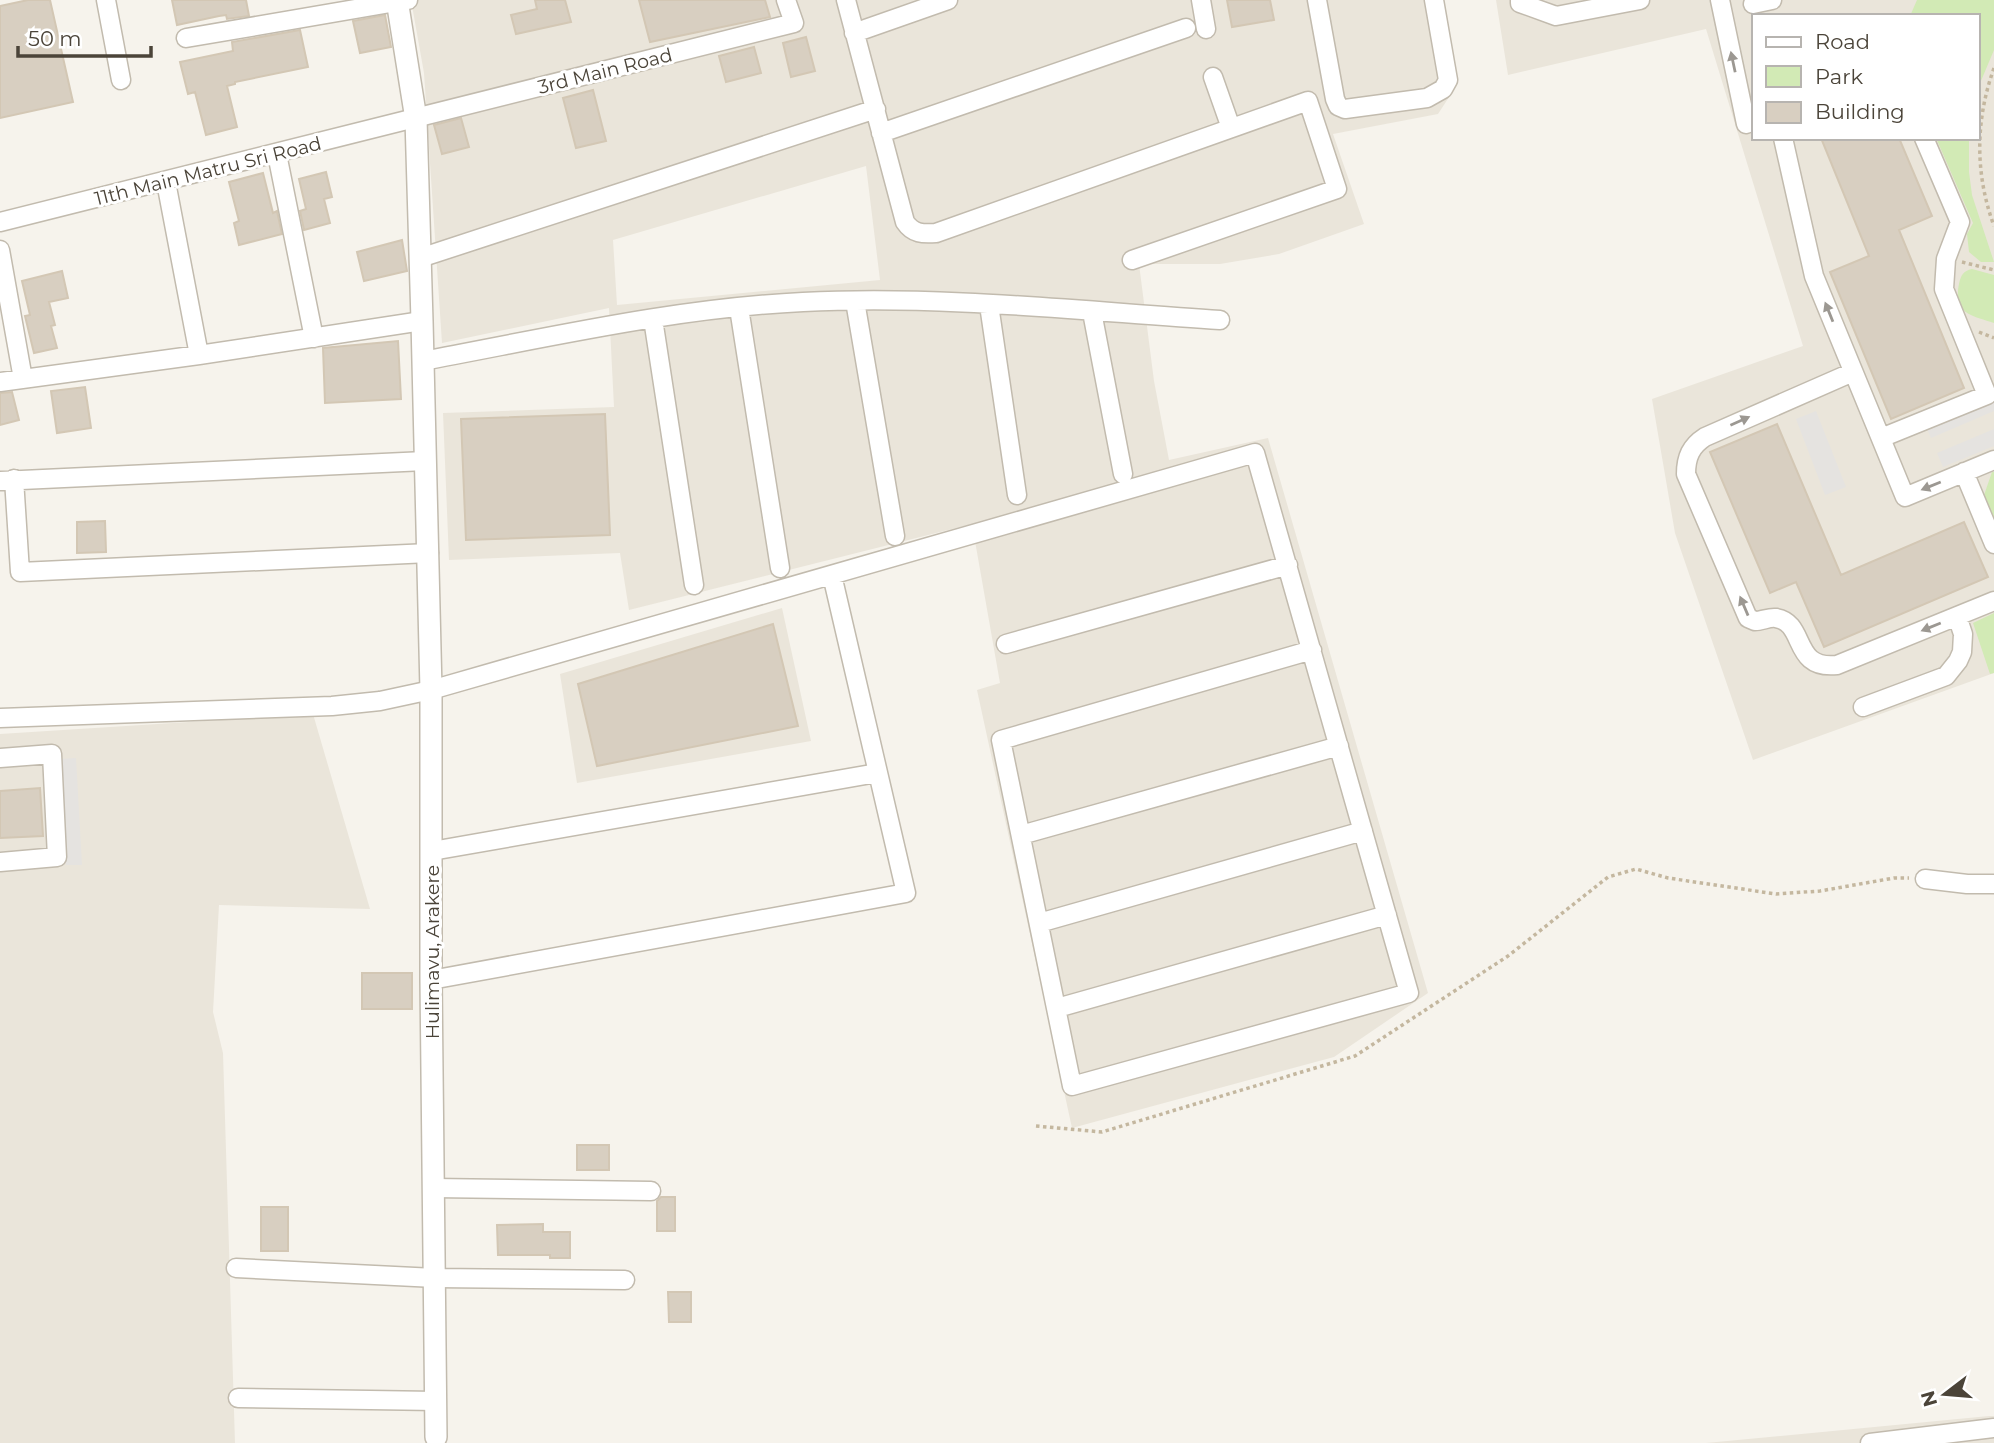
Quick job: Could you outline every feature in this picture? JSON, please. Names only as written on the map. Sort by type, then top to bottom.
[{"type":"street","points":[[106,0],[121,80]]},
{"type":"street","name":"3rd Main Road","points":[[416,119],[794,23],[786,0]]},
{"type":"street","points":[[846,0],[905,222],[909,229],[921,234],[936,233],[1308,101],[1337,189],[1132,260]]},
{"type":"street","points":[[854,33],[948,0]]},
{"type":"street","points":[[1201,0],[1206,29]]},
{"type":"street","points":[[1317,0],[1335,99],[1338,106],[1345,109],[1427,98],[1443,89],[1448,80],[1434,0]]},
{"type":"street","points":[[1520,0],[1520,3],[1556,16],[1640,0]]},
{"type":"street","points":[[1720,0],[1745,124]]},
{"type":"street","points":[[1754,7],[1772,0]]},
{"type":"street","points":[[186,38],[401,1]]},
{"type":"street","name":"Hulimavu, Arakere","points":[[401,1],[416,119],[429,553],[436,1440]]},
{"type":"street","points":[[881,133],[1186,28]]},
{"type":"street","points":[[1213,77],[1231,128]]},
{"type":"street","points":[[420,258],[876,109]]},
{"type":"street","name":"11th Main Matru Sri Road","points":[[0,222],[416,119]]},
{"type":"street","points":[[1783,140],[1814,276],[1905,497],[1994,460]]},
{"type":"street","points":[[1881,438],[1987,395],[1944,289],[1946,259],[1960,222],[1925,140]]},
{"type":"street","points":[[277,154],[314,338]]},
{"type":"street","points":[[166,182],[199,355]]},
{"type":"street","points":[[0,250],[23,379]]},
{"type":"street","points":[[855,301],[895,536]]},
{"type":"street","points":[[422,361],[695,312],[802,302],[989,305],[1220,320]]},
{"type":"street","points":[[989,305],[1017,495]]},
{"type":"street","points":[[739,308],[780,568]]},
{"type":"street","points":[[1092,312],[1123,474]]},
{"type":"street","points":[[653,319],[694,585]]},
{"type":"street","points":[[0,382],[422,321]]},
{"type":"street","points":[[1853,372],[1705,437],[1692,447],[1688,455],[1686,474],[1748,618],[1755,621],[1775,618],[1785,621],[1793,629],[1804,655],[1828,666],[1837,665],[1994,601]]},
{"type":"street","points":[[0,718],[332,706],[380,701],[431,690],[1255,453],[1288,565],[1409,993],[1072,1086],[1002,740],[1312,650]]},
{"type":"street","points":[[425,461],[7,480],[20,572],[429,553]]},
{"type":"street","points":[[1964,472],[1994,544]]},
{"type":"street","points":[[1006,644],[1288,565]]},
{"type":"street","points":[[431,980],[906,893],[832,575]]},
{"type":"street","points":[[1863,707],[1946,676],[1958,661],[1963,643],[1958,616]]},
{"type":"street","points":[[1021,835],[1339,746]]},
{"type":"street","points":[[0,758],[52,754],[57,857],[0,862]]},
{"type":"street","points":[[432,851],[877,772]]},
{"type":"street","points":[[1039,923],[1363,831]]},
{"type":"street","points":[[1925,879],[1994,884]]},
{"type":"street","points":[[1056,1008],[1387,915]]},
{"type":"street","points":[[433,1188],[651,1191]]},
{"type":"street","points":[[236,1268],[435,1278],[625,1280]]},
{"type":"street","points":[[238,1398],[436,1401]]},
{"type":"street","points":[[1870,1443],[1994,1429]]},
{"type":"path","points":[[1980,127],[1994,68]]},
{"type":"path","points":[[1979,140],[1982,185],[1994,226]]},
{"type":"path","points":[[1946,259],[1994,270]]},
{"type":"path","points":[[1668,878],[1776,894],[1820,891],[1894,878],[1925,879]]},
{"type":"shaded area","points":[[411,0],[1436,0],[1453,91],[1438,114],[1333,134],[1364,224],[1279,254],[1220,264],[1139,264],[1154,381],[1169,460],[1268,438],[1428,993],[1334,1057],[1072,1128],[977,690],[1000,683],[972,524],[629,610],[620,553],[449,560],[443,413],[614,407],[609,308],[442,343],[424,73]],"holes":[[[866,166],[880,280],[617,305],[613,240]]]},
{"type":"shaded area","points":[[1496,0],[1994,0],[1994,673],[1753,760],[1675,533],[1652,399],[1803,346],[1706,29],[1508,75]]},
{"type":"shaded area","points":[[1994,400],[1994,411],[1931,438],[1925,424]]},
{"type":"shaded area","points":[[1816,411],[1846,487],[1825,495],[1796,419]]},
{"type":"shaded area","points":[[1994,429],[1994,446],[1943,467],[1937,453]]},
{"type":"shaded area","points":[[782,608],[811,741],[577,783],[560,674]]},
{"type":"shaded area","points":[[313,714],[370,909],[219,905],[213,1012],[223,1053],[235,1443],[0,1443],[0,734]]},
{"type":"shaded area","points":[[76,758],[82,865],[66,865],[59,759]]},
{"type":"shaded area","points":[[1994,1416],[1994,1443],[1706,1443]]},
{"type":"green space","points":[[1917,0],[1994,0],[1994,50],[1980,83],[1980,14],[1911,14]]},
{"type":"green space","points":[[1937,140],[1969,140],[1972,195],[1994,262],[1981,262],[1969,252],[1967,234],[1973,223]]},
{"type":"green space","points":[[1972,269],[1994,275],[1994,323],[1978,318],[1961,307],[1959,284],[1964,272]]},
{"type":"green space","points":[[1994,472],[1994,523],[1983,498]]},
{"type":"green space","points":[[1994,613],[1994,673],[1990,674],[1973,623]]},
{"type":"building","points":[[28,0],[50,0],[73,102],[0,118],[0,6]]},
{"type":"building","points":[[172,0],[246,0],[249,16],[227,19],[226,15],[177,25]]},
{"type":"building","points":[[535,0],[565,0],[571,22],[516,34],[511,15],[537,9]]},
{"type":"building","points":[[639,0],[765,0],[770,17],[650,42]]},
{"type":"building","points":[[1227,0],[1270,0],[1274,20],[1232,27]]},
{"type":"building","points":[[385,15],[391,47],[360,53],[353,21]]},
{"type":"building","points":[[300,30],[308,67],[227,86],[237,127],[206,135],[195,92],[188,94],[180,62],[233,51],[232,42]]},
{"type":"building","points":[[806,37],[815,71],[791,77],[783,43]]},
{"type":"building","points":[[754,47],[761,73],[726,82],[719,56]]},
{"type":"building","points":[[593,90],[606,141],[576,148],[563,98]]},
{"type":"building","points":[[461,118],[469,147],[442,154],[434,125]]},
{"type":"building","points":[[1822,140],[1900,140],[1932,216],[1899,230],[1964,388],[1891,419],[1830,272],[1869,256]]},
{"type":"building","points":[[326,172],[332,197],[324,199],[330,223],[304,230],[300,211],[306,209],[299,179]]},
{"type":"building","points":[[263,173],[273,213],[277,211],[282,234],[239,245],[234,223],[239,221],[229,182]]},
{"type":"building","points":[[402,240],[407,271],[364,281],[357,252]]},
{"type":"building","points":[[62,271],[68,298],[49,302],[55,325],[51,326],[57,348],[34,353],[25,316],[30,315],[22,281]]},
{"type":"building","points":[[398,341],[401,399],[325,403],[323,348]]},
{"type":"building","points":[[85,387],[91,428],[57,433],[51,391]]},
{"type":"building","points":[[12,392],[19,420],[0,425],[0,393]]},
{"type":"building","points":[[605,414],[610,535],[466,540],[461,419]]},
{"type":"building","points":[[1777,424],[1841,575],[1964,522],[1988,577],[1824,647],[1796,582],[1770,593],[1710,452]]},
{"type":"building","points":[[105,521],[106,552],[77,553],[77,522]]},
{"type":"building","points":[[773,624],[798,726],[597,766],[578,684]]},
{"type":"building","points":[[40,788],[43,836],[0,838],[0,791]]},
{"type":"building","points":[[362,973],[412,973],[412,1009],[362,1009]]},
{"type":"building","points":[[577,1145],[609,1145],[609,1170],[577,1170]]},
{"type":"building","points":[[661,1197],[675,1197],[675,1231],[657,1231],[657,1201]]},
{"type":"building","points":[[261,1207],[288,1207],[288,1251],[261,1251]]},
{"type":"building","points":[[543,1224],[543,1232],[570,1232],[570,1258],[550,1258],[550,1255],[498,1255],[497,1225]]},
{"type":"building","points":[[668,1292],[691,1292],[691,1322],[669,1322]]}]
